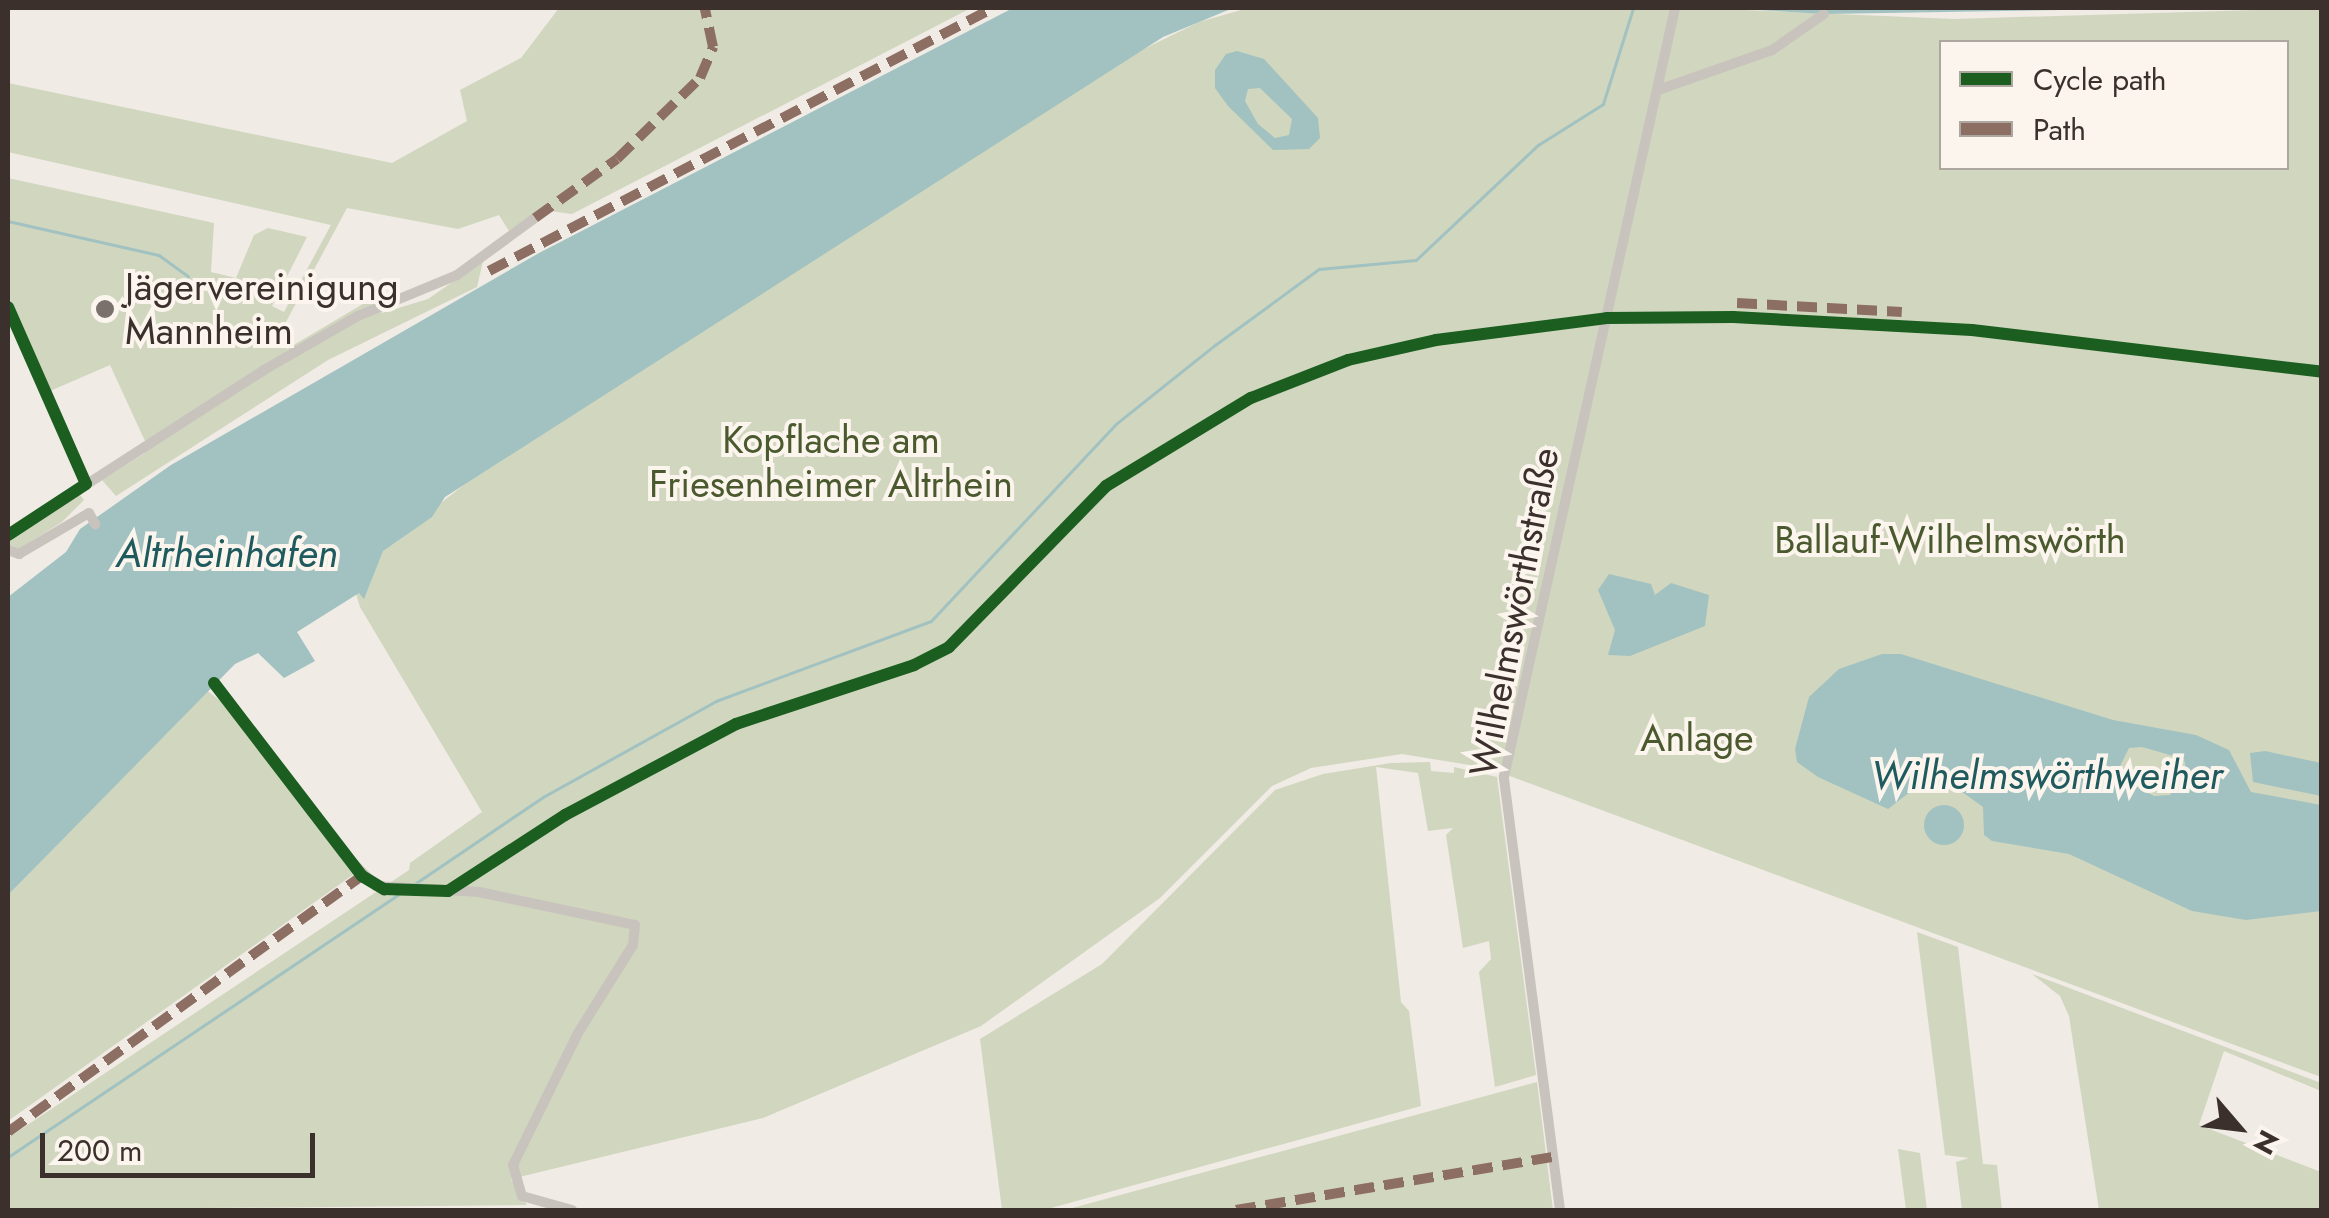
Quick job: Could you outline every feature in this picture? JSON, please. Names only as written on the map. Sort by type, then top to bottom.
[{"type":"street","name":"Wilhelmswörthstraße","points":[[1560,1210],[1504,777],[1675,8]]},
{"type":"street","points":[[1658,90],[1772,50],[1824,14]]},
{"type":"street","points":[[8,535],[358,316],[457,275],[535,218]]},
{"type":"street","points":[[8,306],[86,484]]},
{"type":"street","points":[[8,550],[19,554],[89,513],[95,524]]},
{"type":"street","points":[[214,683],[342,853],[384,890],[479,892],[635,925],[633,944],[578,1033],[513,1165],[522,1196],[572,1210]]},
{"type":"green space","points":[[559,8],[971,8],[572,214],[542,210],[509,231],[499,215],[458,229],[347,208],[279,335],[287,349],[373,298],[382,313],[428,299],[483,261],[477,287],[328,360],[116,496],[102,480],[145,453],[145,441],[110,365],[50,391],[8,296],[8,178],[214,223],[211,272],[236,278],[254,235],[268,228],[307,237],[272,306],[284,312],[331,225],[8,152],[8,83],[392,163],[467,121],[460,90],[521,58]]},
{"type":"green space","name":"Ballauf-Wilhelmswörth","points":[[1248,8],[1698,8],[1954,19],[2321,8],[2321,1077],[1488,768],[1402,754],[1311,768],[1272,786],[1160,898],[981,1026],[763,1118],[511,1179],[527,1205],[8,1210],[8,1138],[409,870],[410,863],[482,812],[360,607],[353,584],[380,551],[489,465],[1142,50],[1199,22]]},
{"type":"green space","points":[[80,495],[84,500],[62,522],[19,549],[8,546],[8,538]]},
{"type":"green space","points":[[206,690],[230,708],[354,874],[8,1121],[8,895]]},
{"type":"green space","points":[[1430,762],[1431,771],[1454,773],[1454,767],[1497,777],[1536,1075],[1495,1087],[1479,972],[1491,959],[1489,941],[1463,948],[1446,835],[1453,828],[1428,831],[1418,773],[1376,767],[1401,1002],[1409,1011],[1421,1106],[1044,1210],[1002,1210],[980,1039],[1102,964],[1275,790],[1323,774],[1391,763]]},
{"type":"green space","points":[[1917,932],[1958,947],[1983,1164],[1997,1165],[2002,1210],[1962,1210],[1956,1162],[1969,1158],[1945,1155]]},
{"type":"green space","points":[[2032,974],[2321,1083],[2321,1091],[2224,1051],[2199,1125],[2321,1172],[2321,1210],[2099,1210],[2069,1016],[2060,996]]},
{"type":"green space","points":[[1537,1082],[1553,1210],[1065,1210]]},
{"type":"green space","points":[[1898,1149],[1920,1153],[1927,1210],[1906,1210]]},
{"type":"water","name":"Altrheinhafen","points":[[1013,8],[1233,8],[1163,37],[445,497],[432,517],[383,551],[364,599],[359,593],[297,632],[315,661],[284,678],[258,653],[235,664],[8,895],[8,597],[66,552],[80,529],[171,465],[539,253]]},
{"type":"water","points":[[1726,8],[2181,8],[1824,14]]},
{"type":"water","points":[[1237,51],[1264,59],[1318,118],[1320,138],[1309,149],[1273,150],[1228,106],[1215,88],[1215,70],[1226,54]],"holes":[[[1260,88],[1292,119],[1289,135],[1275,138],[1258,124],[1245,101],[1248,89]]]},
{"type":"water","points":[[1609,574],[1651,584],[1655,595],[1671,583],[1709,595],[1705,626],[1630,656],[1608,655],[1615,630],[1598,590]]},
{"type":"water","name":"Wilhelmswörthweiher","points":[[1882,654],[1901,654],[2113,720],[2196,735],[2229,750],[2251,792],[2321,805],[2321,911],[2246,920],[2192,911],[2069,854],[1992,841],[1984,835],[1983,807],[1954,786],[1919,785],[1888,809],[1818,777],[1797,762],[1795,749],[1809,697],[1839,669]],"holes":[[[2142,747],[2184,759],[2186,770],[2170,795],[2154,796],[2127,782],[2120,766],[2129,748]]]},
{"type":"water","name":"Wilhelmswörthweiher","points":[[2265,751],[2321,763],[2321,796],[2253,782],[2250,753]]},
{"type":"water","points":[[1944,805],[1958,811],[1964,825],[1958,839],[1944,845],[1930,839],[1924,825],[1930,811]]},
{"type":"waterway","points":[[416,883],[543,797],[716,701],[931,621],[1116,424],[1215,345],[1319,269],[1416,260],[1538,145],[1603,104],[1633,8]]},
{"type":"waterway","points":[[8,221],[159,255],[188,276]]},
{"type":"waterway","points":[[8,1157],[401,893]]},
{"type":"marked path","points":[[535,218],[617,159],[700,78],[713,47],[705,8]]},
{"type":"marked path","points":[[489,271],[993,8]]},
{"type":"marked path","points":[[1737,303],[1902,312]]},
{"type":"marked path","points":[[8,1132],[362,876]]},
{"type":"marked path","points":[[1236,1210],[1552,1157]]},
{"type":"cycle path","points":[[8,307],[86,484],[8,535]]},
{"type":"cycle path","points":[[214,683],[362,876],[384,889],[448,891],[565,815],[736,724],[914,665],[949,647],[1106,486],[1251,398],[1348,360],[1436,340],[1607,318],[1733,317],[1972,330],[2322,372]]},
{"type":"place","name":"Jägervereinigung Mannheim","points":[[105,309]]},
{"type":"park label","name":"Kopflache am Friesenheimer Altrhein","points":[[831,462]]},
{"type":"park label","name":"Anlage","points":[[1697,738]]}]
